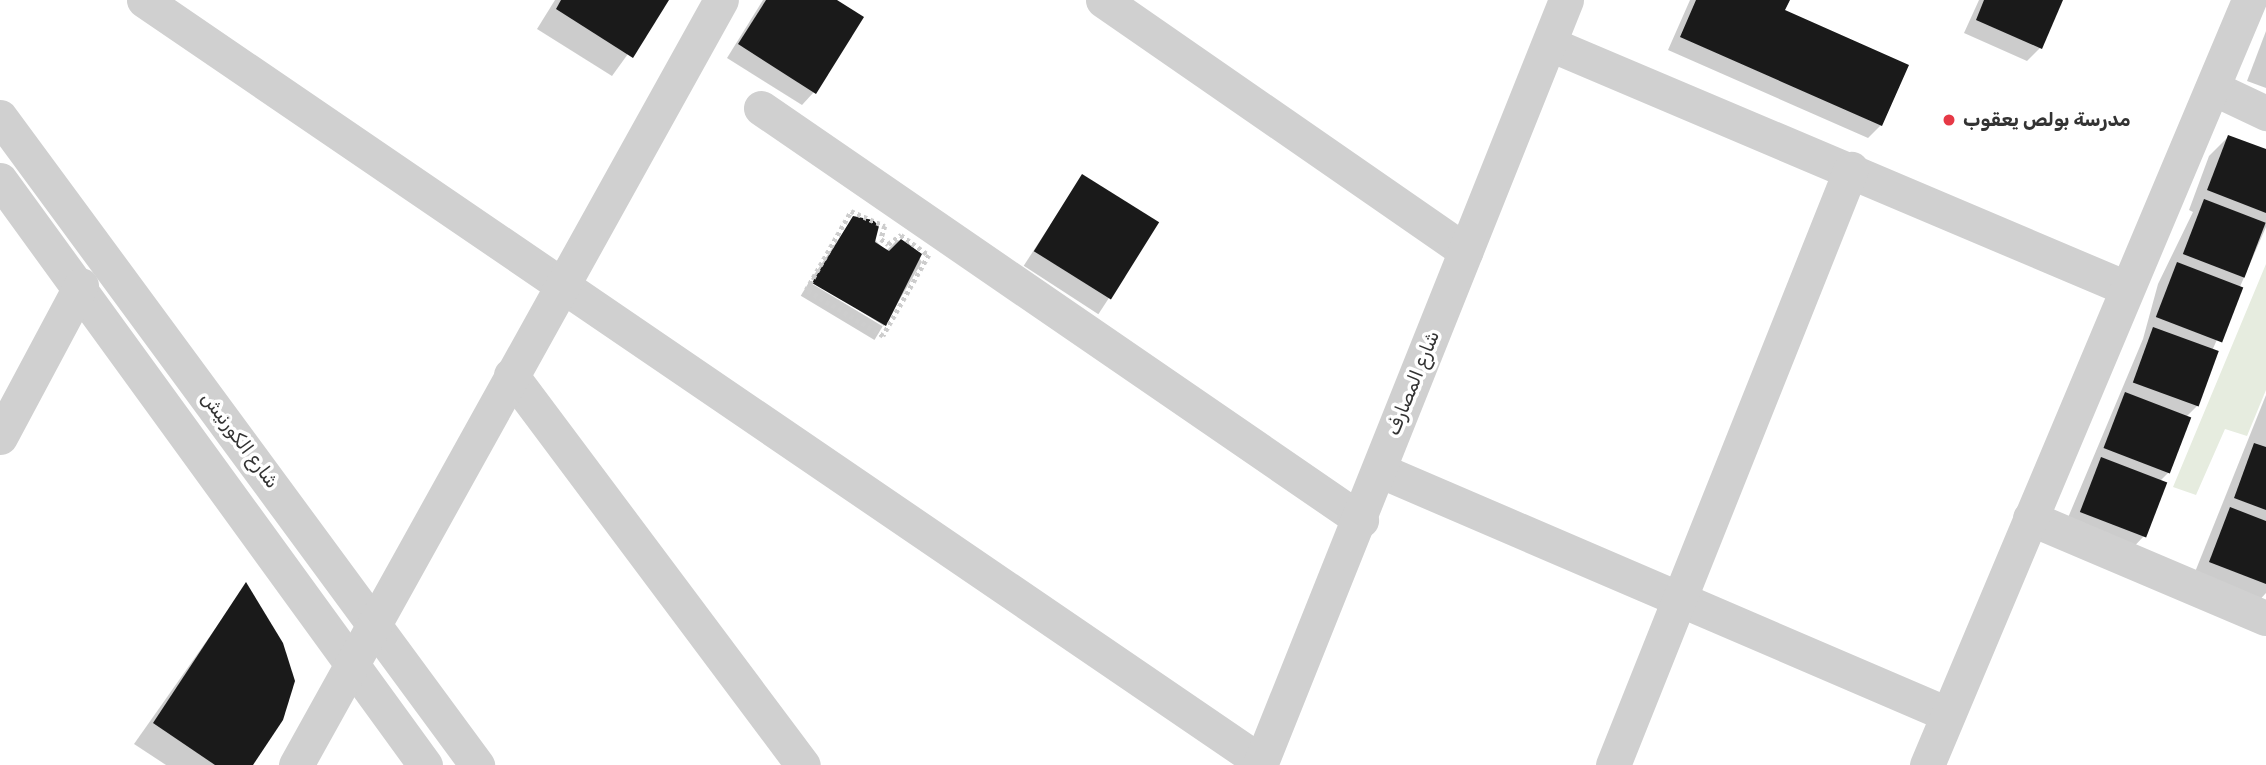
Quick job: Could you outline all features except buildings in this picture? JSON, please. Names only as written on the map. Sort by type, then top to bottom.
[{"type":"street","points":[[144,0],[1260,763]]},
{"type":"street","points":[[296,765],[560,285],[721,0]]},
{"type":"street","points":[[1103,0],[1466,251]]},
{"type":"street","name":"شارع المصارف","points":[[1260,763],[1360,520],[1566,0]]},
{"type":"street","points":[[1927,765],[2249,0]]},
{"type":"street","points":[[1550,44],[1851,169],[2126,288]]},
{"type":"street","points":[[2213,89],[2266,113]]},
{"type":"street","points":[[761,108],[1360,520]]},
{"type":"street","name":"شارع الكورنيش","points":[[0,117],[376,623],[477,765]]},
{"type":"street","points":[[1613,765],[1851,169]]},
{"type":"street","name":"شارع الكورنيش","points":[[0,180],[81,285],[425,765]]},
{"type":"street","points":[[0,437],[81,285]]},
{"type":"street","points":[[511,375],[803,765]]},
{"type":"street","points":[[1379,470],[1947,714]]},
{"type":"street","points":[[2030,518],[2266,618]]},
{"type":"path","points":[[851,211],[885,226],[881,239],[888,244],[901,235],[929,256],[883,336],[806,290],[851,211]]},
{"type":"shaded area","points":[[2266,264],[2266,390],[2247,436],[2225,429],[2196,495],[2173,487]]},
{"type":"place","name":"مدرسة بولص يعقوب","points":[[1949,120]]}]
